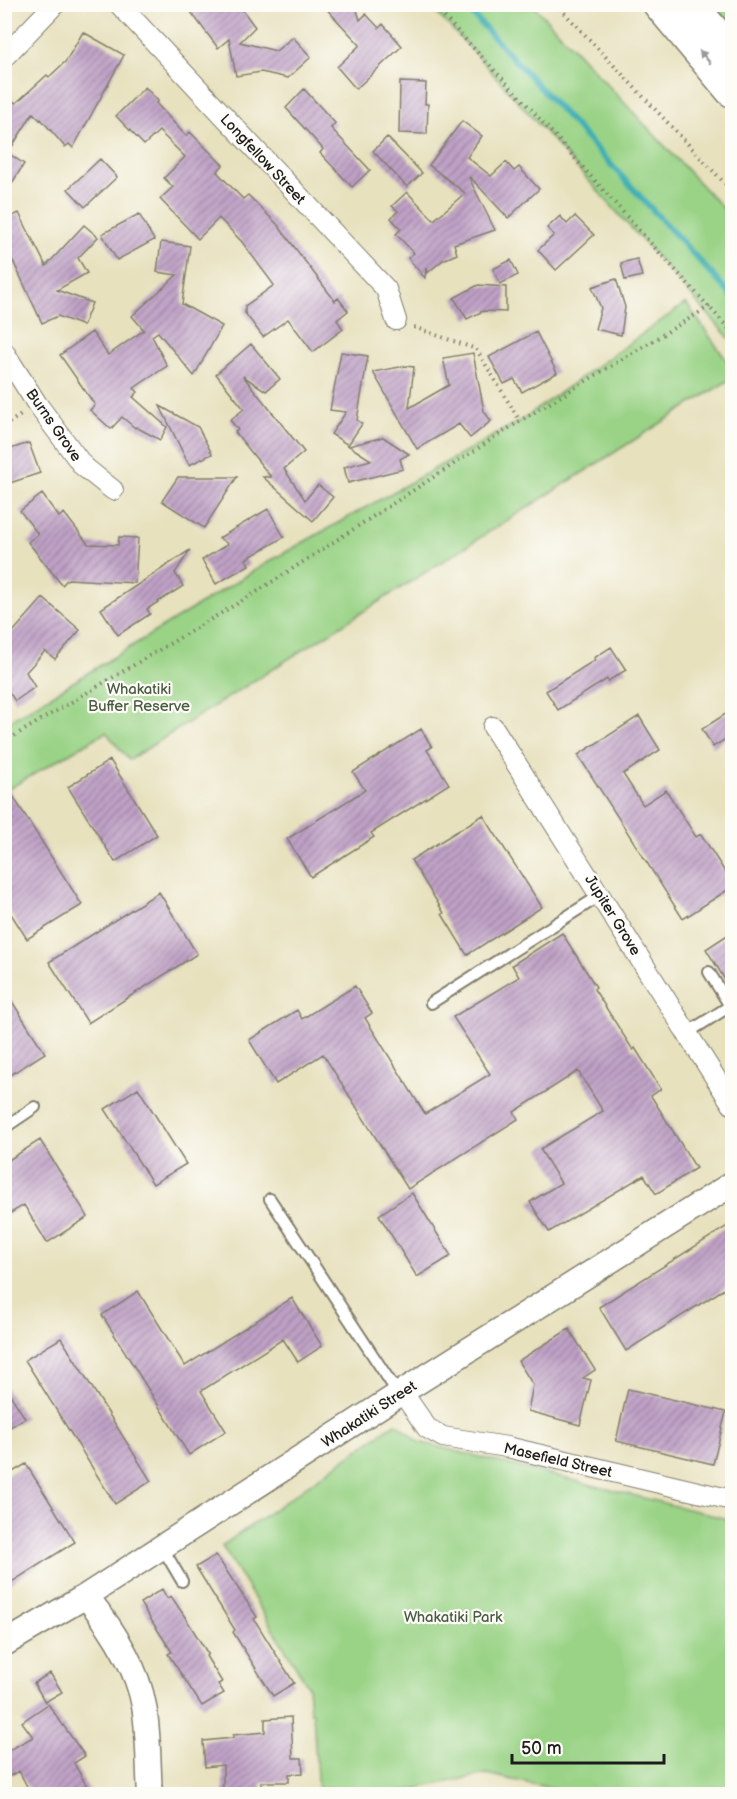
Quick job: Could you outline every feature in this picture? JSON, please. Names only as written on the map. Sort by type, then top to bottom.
[{"type":"highway","points":[[660,4],[732,90]]},
{"type":"highway","points":[[690,4],[732,54]]},
{"type":"street","points":[[4,57],[55,4]]},
{"type":"street","name":"Longfellow Street","points":[[119,4],[386,289],[396,320]]},
{"type":"street","name":"Burns Grove","points":[[4,352],[37,404],[82,466],[113,490]]},
{"type":"street","name":"Jupiter Grove","points":[[493,727],[732,1104]]},
{"type":"street","name":"Whakatiki Street","points":[[4,1644],[86,1596],[732,1184]]},
{"type":"street","name":"Masefield Street","points":[[401,1394],[427,1428],[443,1437],[507,1447],[732,1500]]},
{"type":"street","points":[[86,1596],[101,1614],[119,1643],[132,1667],[139,1687],[144,1708],[150,1794]]},
{"type":"lane","points":[[431,1003],[601,895]]},
{"type":"lane","points":[[687,1033],[730,1006],[709,972]]},
{"type":"lane","points":[[4,1128],[35,1107]]},
{"type":"lane","points":[[270,1199],[401,1394]]},
{"type":"lane","points":[[162,1547],[182,1581]]},
{"type":"path","points":[[432,4],[530,108],[732,332]]},
{"type":"path","points":[[556,4],[732,191]]},
{"type":"path","points":[[4,742],[255,593],[520,421],[710,306]]},
{"type":"path","points":[[396,320],[476,349],[520,421]]},
{"type":"green space","points":[[429,5],[533,5],[732,218],[732,341],[472,50]]},
{"type":"green space","points":[[712,5],[732,5],[732,27]]},
{"type":"green space","name":"Whakatiki Buffer Reserve","points":[[686,303],[732,368],[732,378],[129,760],[106,732],[5,791],[5,724],[270,561],[520,421]]},
{"type":"green space","name":"Whakatiki Park","points":[[396,1423],[419,1442],[732,1520],[732,1794],[578,1794],[486,1774],[389,1794],[318,1794],[313,1712],[310,1712],[308,1686],[222,1546]]},
{"type":"building","points":[[185,4],[238,4],[255,27],[240,42],[276,51],[293,37],[311,57],[288,78],[261,72],[236,76],[229,39],[218,48]]},
{"type":"building","points":[[322,4],[355,4],[360,20],[366,14],[379,28],[383,24],[402,46],[356,89],[337,67],[360,45]]},
{"type":"building","points":[[83,32],[124,55],[73,148],[69,144],[65,147],[33,113],[8,153],[24,164],[4,196],[4,96],[16,103],[47,75],[49,77],[66,61]]},
{"type":"building","points":[[400,82],[426,83],[427,134],[399,133]]},
{"type":"building","points":[[145,87],[158,101],[156,103],[186,136],[190,132],[223,165],[217,172],[243,199],[248,195],[277,224],[335,301],[338,298],[348,311],[337,320],[343,329],[313,352],[288,319],[263,337],[245,313],[245,306],[274,285],[242,242],[219,218],[198,239],[160,199],[173,187],[164,178],[185,157],[159,131],[144,145],[116,116]]},
{"type":"building","points":[[304,89],[335,123],[331,128],[370,170],[352,187],[320,153],[323,149],[286,108]]},
{"type":"building","points":[[462,121],[482,136],[467,157],[491,176],[506,162],[514,171],[519,167],[539,189],[508,218],[470,177],[495,230],[454,244],[457,254],[443,260],[427,273],[426,267],[425,278],[408,258],[414,253],[396,234],[401,229],[391,218],[398,211],[392,206],[407,192],[434,220],[465,193],[429,165]]},
{"type":"building","points":[[387,137],[422,173],[407,187],[373,151]]},
{"type":"building","points":[[100,159],[117,177],[85,207],[68,189]]},
{"type":"building","points":[[19,213],[46,266],[84,225],[98,237],[78,258],[87,273],[57,290],[92,303],[83,326],[58,316],[42,323],[13,261],[4,265],[4,220]]},
{"type":"building","points":[[139,214],[154,240],[117,260],[102,234]]},
{"type":"building","points":[[560,216],[567,224],[575,216],[594,235],[556,270],[538,250],[554,235],[547,228]]},
{"type":"building","points":[[161,242],[190,246],[182,304],[222,326],[194,376],[158,332],[152,336],[167,366],[134,388],[138,392],[133,397],[167,427],[160,440],[135,428],[122,417],[111,429],[90,410],[95,405],[60,355],[92,332],[108,355],[144,330],[132,316],[177,275],[157,272]]},
{"type":"building","points":[[637,259],[642,276],[625,280],[621,263]]},
{"type":"building","points":[[511,260],[518,275],[500,284],[493,269]]},
{"type":"building","points":[[616,279],[625,307],[621,335],[595,329],[601,308],[592,287]]},
{"type":"building","points":[[478,285],[506,287],[506,312],[483,311],[467,319],[454,298]]},
{"type":"building","points":[[536,332],[557,373],[522,392],[514,379],[504,384],[489,357]]},
{"type":"building","points":[[251,344],[280,379],[266,391],[243,376],[304,452],[284,469],[305,500],[318,485],[333,497],[313,521],[263,477],[271,477],[235,432],[238,430],[230,420],[244,409],[216,374]]},
{"type":"building","points":[[341,352],[368,356],[357,420],[362,424],[348,445],[331,434],[346,412],[330,410]]},
{"type":"building","points":[[473,353],[484,411],[491,421],[470,438],[459,424],[417,449],[373,372],[405,366],[414,367],[409,408],[449,385],[443,358]]},
{"type":"building","points":[[160,406],[198,427],[212,454],[189,465]]},
{"type":"building","points":[[383,437],[409,454],[400,459],[403,469],[348,483],[344,467],[371,460],[349,446]]},
{"type":"building","points":[[29,443],[40,473],[4,485],[4,451]]},
{"type":"building","points":[[178,477],[237,477],[204,528],[162,501]]},
{"type":"building","points":[[42,494],[59,517],[64,513],[88,544],[118,545],[119,537],[138,538],[135,583],[68,579],[62,585],[28,542],[38,534],[20,511]]},
{"type":"building","points":[[268,509],[284,537],[246,559],[249,565],[216,584],[202,560],[228,544],[219,538]]},
{"type":"building","points":[[190,550],[175,573],[183,586],[147,609],[150,614],[118,635],[101,609]]},
{"type":"building","points":[[43,598],[80,630],[55,659],[45,651],[26,672],[35,687],[15,701],[4,685],[4,642]]},
{"type":"building","points":[[611,647],[626,670],[608,681],[607,679],[558,710],[546,691]]},
{"type":"building","points":[[727,713],[732,721],[732,735],[713,747],[702,729]]},
{"type":"building","points":[[639,716],[660,750],[623,774],[643,805],[666,790],[696,837],[701,834],[732,883],[732,887],[683,919],[578,755]]},
{"type":"building","points":[[421,729],[432,747],[427,750],[449,784],[371,833],[374,837],[311,877],[287,839],[365,790],[353,772]]},
{"type":"building","points":[[110,760],[157,835],[115,862],[68,787]]},
{"type":"building","points":[[4,782],[82,905],[27,939],[4,903]]},
{"type":"building","points":[[483,815],[542,907],[467,955],[411,860]]},
{"type":"building","points":[[159,892],[197,954],[88,1023],[49,962]]},
{"type":"building","points":[[732,932],[732,991],[706,949]]},
{"type":"building","points":[[562,933],[596,987],[594,989],[661,1089],[651,1096],[696,1168],[656,1194],[644,1175],[549,1232],[530,1202],[561,1183],[540,1149],[603,1111],[578,1071],[514,1112],[518,1119],[408,1189],[323,1054],[276,1084],[249,1040],[297,1010],[302,1019],[355,986],[372,1013],[365,1018],[425,1114],[490,1074],[453,1017],[519,977],[512,965]]},
{"type":"building","points":[[4,989],[45,1053],[4,1079]]},
{"type":"building","points":[[138,1088],[186,1164],[153,1184],[105,1109]]},
{"type":"building","points":[[40,1140],[88,1217],[47,1243],[24,1205],[4,1217],[4,1163]]},
{"type":"building","points":[[412,1193],[451,1256],[417,1277],[379,1215]]},
{"type":"building","points":[[732,1223],[732,1284],[626,1351],[599,1307]]},
{"type":"building","points":[[138,1291],[185,1366],[292,1298],[322,1346],[298,1362],[283,1339],[201,1391],[226,1431],[189,1455],[102,1315]]},
{"type":"building","points":[[569,1329],[595,1370],[583,1378],[591,1380],[580,1425],[528,1411],[533,1385],[518,1361]]},
{"type":"building","points":[[61,1338],[151,1481],[115,1504],[25,1360]]},
{"type":"building","points":[[4,1385],[25,1418],[4,1431]]},
{"type":"building","points":[[628,1389],[726,1412],[713,1464],[616,1441]]},
{"type":"building","points":[[26,1464],[75,1542],[4,1587],[4,1477]]},
{"type":"building","points":[[216,1555],[257,1617],[254,1619],[294,1683],[273,1696],[196,1567]]},
{"type":"building","points":[[162,1589],[167,1598],[171,1596],[185,1617],[222,1682],[218,1684],[224,1693],[202,1706],[168,1654],[172,1652],[140,1603]]},
{"type":"building","points":[[50,1673],[62,1692],[45,1702],[34,1683]]},
{"type":"building","points":[[48,1704],[85,1756],[74,1763],[91,1794],[31,1794],[19,1771],[4,1779],[4,1753],[33,1737],[22,1722]]},
{"type":"building","points":[[291,1717],[293,1758],[302,1758],[303,1773],[289,1774],[289,1782],[261,1782],[261,1794],[223,1794],[223,1765],[205,1767],[203,1741],[265,1732],[265,1719]]},
{"type":"waterway","points":[[463,4],[732,296]]}]
